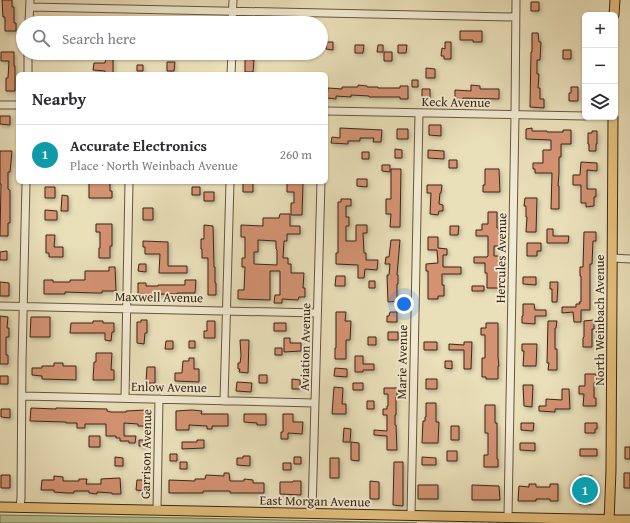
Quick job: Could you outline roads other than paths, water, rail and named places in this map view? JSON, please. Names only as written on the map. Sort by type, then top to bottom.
[{"type":"main road","points":[[614,12],[615,0]]},
{"type":"main road","name":"North Weinbach Avenue","points":[[609,521],[611,454],[613,120]]},
{"type":"main road","name":"East Morgan Avenue","points":[[0,507],[508,517],[609,521],[630,520]]},
{"type":"street","points":[[232,16],[233,0]]},
{"type":"street","name":"Hercules Avenue","points":[[508,517],[516,115],[516,0]]},
{"type":"street","points":[[29,16],[30,3],[232,11],[515,17]]},
{"type":"street","points":[[28,60],[28,72]]},
{"type":"street","points":[[232,60],[232,72]]},
{"type":"street","points":[[0,105],[16,105]]},
{"type":"street","name":"Keck Avenue","points":[[328,111],[582,116]]},
{"type":"street","name":"Marie Avenue","points":[[411,516],[419,113]]},
{"type":"street","points":[[20,508],[22,498],[26,184]]},
{"type":"street","name":"Garrison Avenue","points":[[125,398],[129,184]]},
{"type":"street","points":[[224,401],[230,184]]},
{"type":"street","name":"Aviation Avenue","points":[[312,513],[321,184]]},
{"type":"street","points":[[612,258],[630,259]]},
{"type":"street","name":"Maxwell Avenue","points":[[0,306],[317,313]]},
{"type":"street","name":"Enlow Avenue","points":[[23,396],[315,403]]},
{"type":"street","name":"Garrison Avenue","points":[[157,510],[159,399]]},
{"type":"place","name":"Accurate Electronics","points":[[585,490]]}]
